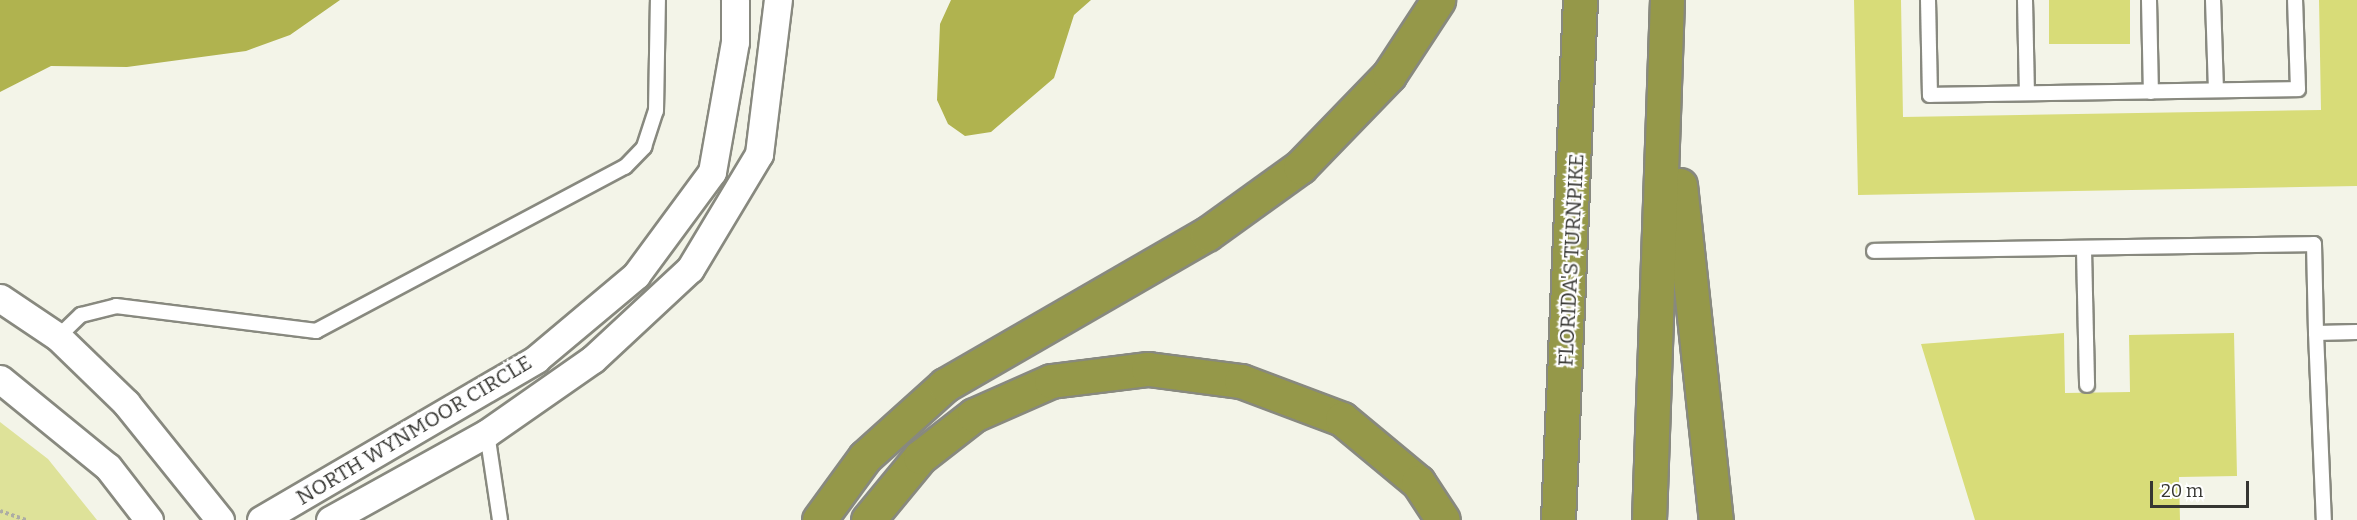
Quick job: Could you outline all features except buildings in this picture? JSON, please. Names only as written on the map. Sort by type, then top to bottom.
[{"type":"highway","points":[[819,520],[865,457],[945,385],[1207,234],[1300,167],[1389,75],[1438,0]]},
{"type":"highway","name":"FLORIDA'S TURNPIKE","points":[[1558,520],[1580,0]]},
{"type":"highway","points":[[1649,520],[1667,64],[1667,0]]},
{"type":"highway","points":[[1667,64],[1716,520]]},
{"type":"highway","points":[[868,520],[920,457],[974,415],[1051,381],[1148,369],[1240,381],[1342,419],[1418,482],[1443,520]]},
{"type":"street","name":"NORTH WYNMOOR CIRCLE","points":[[261,520],[536,359],[636,275],[712,172],[735,42],[735,0]]},
{"type":"street","name":"NORTH WYNMOOR CIRCLE","points":[[330,520],[487,433],[593,360],[690,269],[759,154],[778,0]]},
{"type":"street","points":[[0,298],[58,337],[126,403],[220,520]]},
{"type":"street","points":[[0,379],[108,467],[148,520]]},
{"type":"lane","points":[[58,337],[81,315],[116,306],[316,331],[625,167],[644,147],[656,111],[658,0]]},
{"type":"lane","points":[[1928,0],[1930,95],[2298,89],[2295,0]]},
{"type":"lane","points":[[2025,0],[2027,93]]},
{"type":"lane","points":[[2149,0],[2151,92]]},
{"type":"lane","points":[[2214,0],[2216,90]]},
{"type":"lane","points":[[1874,251],[2085,250],[2314,244],[2324,520]]},
{"type":"lane","points":[[2085,250],[2087,385]]},
{"type":"lane","points":[[2316,333],[2357,332]]},
{"type":"lane","points":[[487,433],[500,520]]},
{"type":"path","points":[[0,511],[26,520]]},
{"type":"green space","points":[[0,422],[48,459],[97,520],[0,520]]},
{"type":"shaded area","points":[[0,0],[340,0],[290,35],[246,51],[127,67],[51,66],[0,92]]},
{"type":"shaded area","points":[[951,0],[1091,0],[1074,15],[1054,78],[991,132],[965,136],[948,124],[937,100],[940,24]]}]
